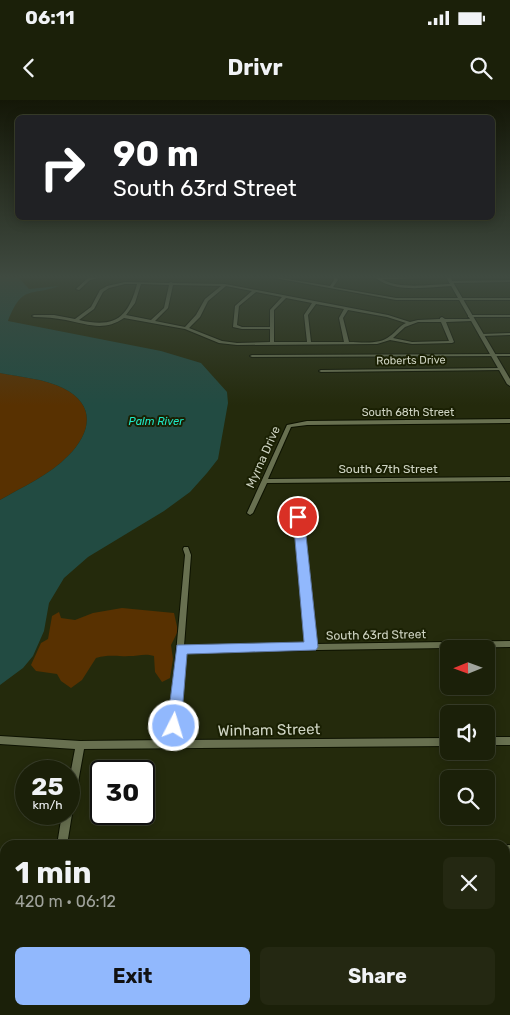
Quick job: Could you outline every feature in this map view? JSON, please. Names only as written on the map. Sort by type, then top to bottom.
[{"type":"street","points":[[76,320],[98,326],[108,324],[116,320]]},
{"type":"street","points":[[144,320],[186,328],[221,342],[272,344],[377,343],[390,339],[406,323]]},
{"type":"street","points":[[186,328],[194,320]]},
{"type":"street","points":[[236,320],[235,326],[242,328],[272,328]]},
{"type":"street","points":[[272,320],[272,344]]},
{"type":"street","points":[[306,320],[309,344]]},
{"type":"street","points":[[341,320],[346,344]]},
{"type":"street","points":[[395,320],[406,323],[430,320]]},
{"type":"street","points":[[390,339],[412,344],[452,342],[443,320]]},
{"type":"street","points":[[472,320],[510,384]]},
{"type":"street","points":[[481,335],[510,334]]},
{"type":"street","points":[[252,356],[510,355]]},
{"type":"street","name":"Roberts Drive","points":[[321,371],[501,369]]},
{"type":"street","name":"South 68th Street","points":[[307,423],[510,421]]},
{"type":"street","name":"Myrna Drive","points":[[250,513],[289,426],[307,423]]},
{"type":"street","name":"South 67th Street","points":[[265,481],[510,479]]},
{"type":"street","points":[[298,517],[311,647]]},
{"type":"street","points":[[172,745],[188,555],[186,549]]},
{"type":"street","name":"South 63rd Street","points":[[181,649],[510,644]]},
{"type":"street","name":"Winham Street","points":[[0,740],[80,745],[440,742]]},
{"type":"street","points":[[495,741],[510,741]]},
{"type":"street","points":[[77,760],[80,745]]},
{"type":"street","points":[[63,840],[65,825]]},
{"type":"shaded area","points":[[0,373],[41,380],[63,388],[74,395],[81,403],[86,411],[87,420],[82,438],[61,463],[0,500]]},
{"type":"shaded area","points":[[122,608],[174,613],[178,631],[171,645],[173,659],[170,678],[162,682],[155,672],[154,656],[148,655],[96,658],[82,680],[71,688],[61,681],[57,674],[36,671],[31,665],[41,643],[48,639],[52,616],[59,612],[61,618],[75,620],[93,613]]},
{"type":"water","name":"Palm River","points":[[0,320],[9,320],[161,351],[201,363],[227,392],[228,403],[218,459],[207,473],[190,492],[164,511],[88,557],[64,578],[49,603],[44,631],[33,656],[23,668],[0,685],[0,500],[61,463],[82,438],[87,420],[86,411],[81,403],[74,395],[63,388],[41,380],[0,373]]},
{"type":"route","points":[[174,726],[181,649],[311,647],[298,517]]}]
